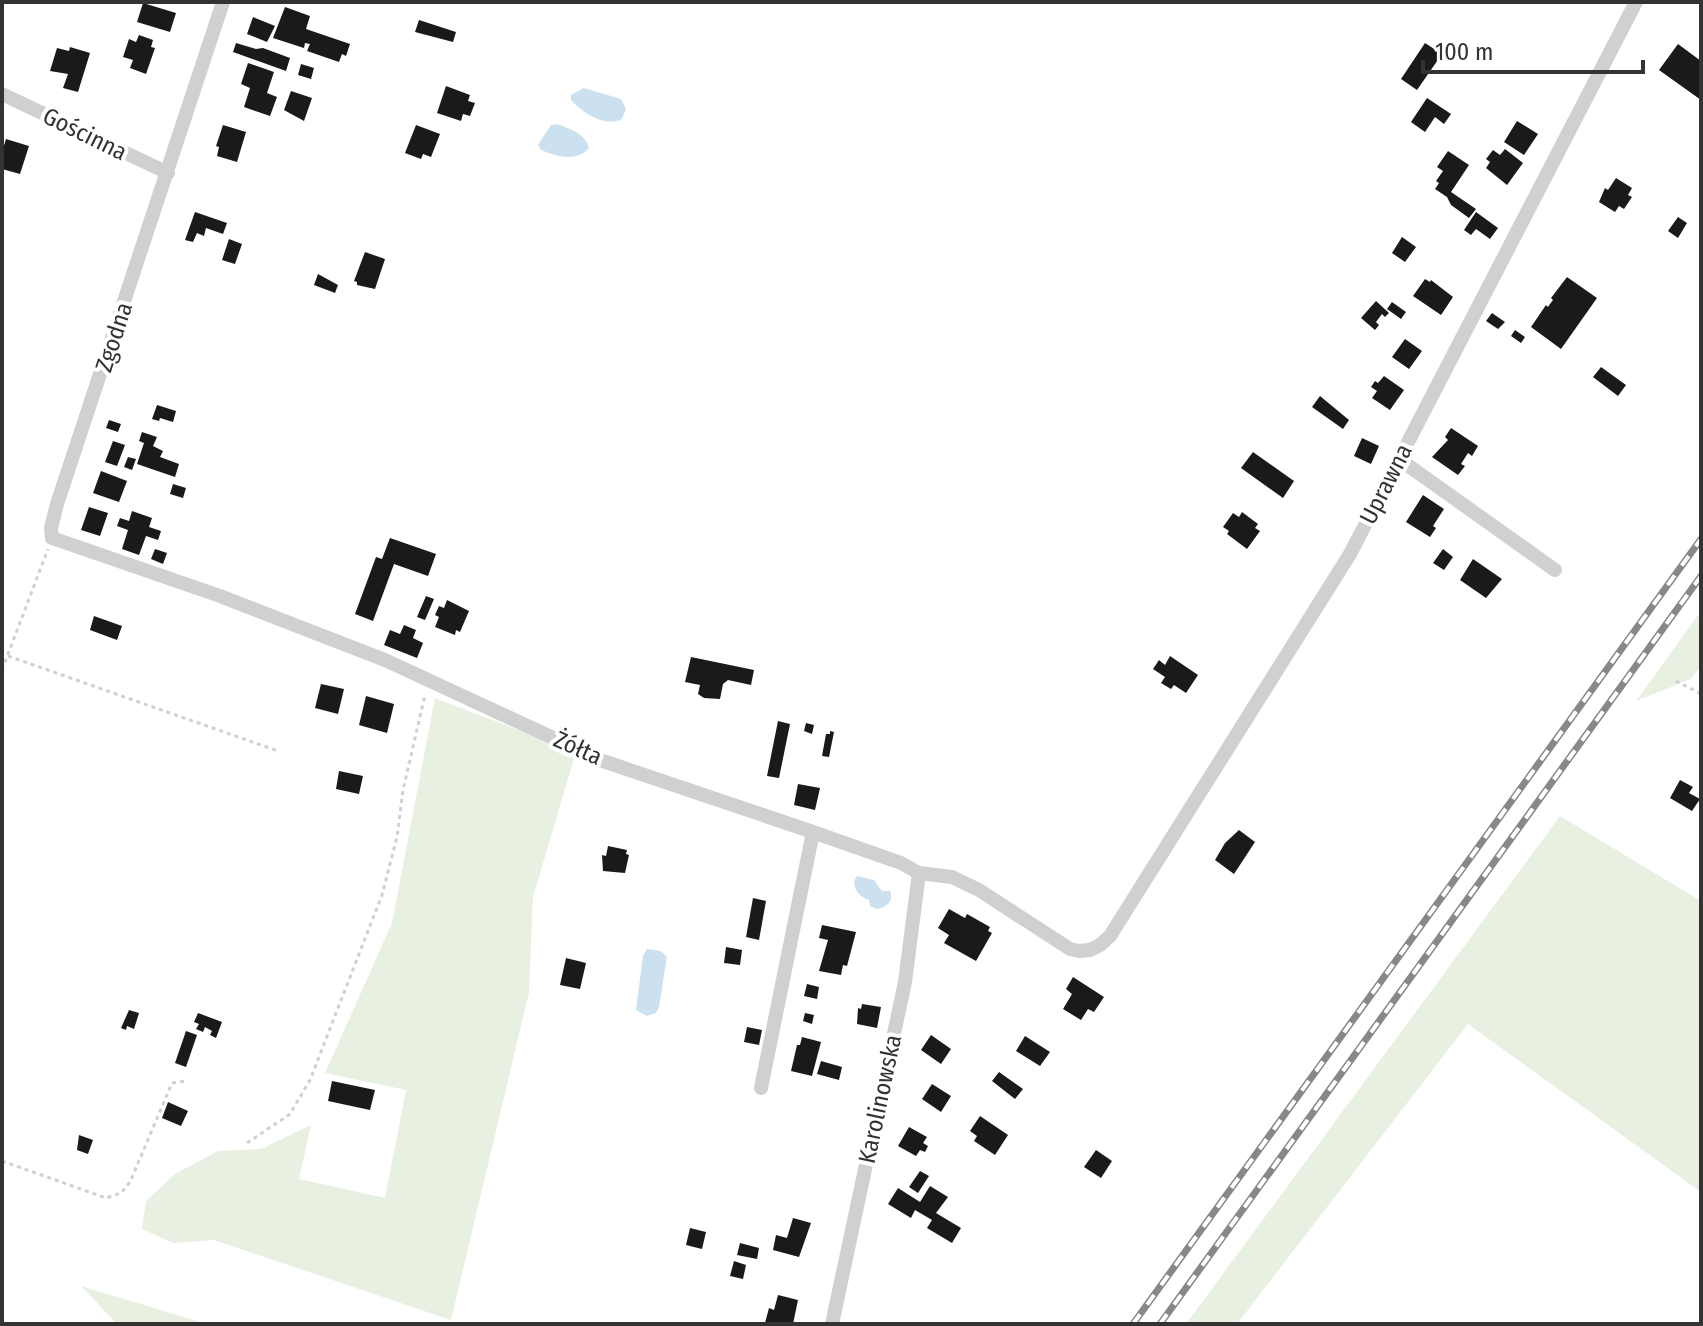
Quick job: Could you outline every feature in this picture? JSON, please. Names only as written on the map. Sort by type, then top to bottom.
[{"type":"street","name":"Zgodna","points":[[52,538],[51,528],[57,504],[223,2]]},
{"type":"street","name":"Uprawna","points":[[1100,945],[1118,924],[1350,554],[1636,2]]},
{"type":"street","name":"Gościnna","points":[[2,94],[168,173]]},
{"type":"street","points":[[1399,459],[1555,570]]},
{"type":"street","name":"Żółta","points":[[52,538],[233,601],[385,660],[603,761],[901,863],[919,873],[952,877],[1070,949],[1079,951],[1100,945]]},
{"type":"street","points":[[761,1088],[813,832]]},
{"type":"street","name":"Karolinowska","points":[[832,1324],[905,982],[919,873]]},
{"type":"path","points":[[2,670],[52,538]]},
{"type":"path","points":[[8,656],[278,751]]},
{"type":"path","points":[[247,1143],[290,1114],[310,1080],[382,895],[429,680]]},
{"type":"path","points":[[1676,681],[1701,694]]},
{"type":"path","points":[[2,1161],[106,1198],[121,1193],[130,1182],[172,1083],[186,1081]]},
{"type":"green space","points":[[1701,611],[1701,666],[1691,679],[1636,701]]},
{"type":"green space","points":[[435,698],[576,752],[533,897],[529,992],[451,1320],[214,1240],[173,1243],[142,1229],[146,1201],[175,1174],[218,1151],[261,1149],[311,1125],[299,1179],[385,1198],[406,1090],[325,1073],[392,923]]},
{"type":"green space","points":[[1560,816],[1701,901],[1701,1192],[1468,1024],[1237,1324],[1186,1324]]},
{"type":"green space","points":[[81,1286],[207,1324],[117,1324]]},
{"type":"water","points":[[584,88],[621,99],[626,109],[622,119],[609,122],[582,110],[571,100],[571,95]]},
{"type":"water","points":[[556,124],[581,135],[589,148],[573,157],[541,150],[538,145],[551,125]]},
{"type":"water","points":[[857,876],[874,880],[882,891],[890,891],[889,903],[877,909],[870,906],[869,900],[860,895],[855,887]]},
{"type":"water","points":[[647,949],[661,951],[667,957],[659,1007],[656,1013],[647,1016],[636,1010],[643,956]]},
{"type":"building","points":[[143,3],[176,13],[170,32],[137,22]]},
{"type":"building","points":[[285,7],[310,16],[306,29],[350,44],[346,56],[342,54],[339,62],[307,51],[310,44],[305,43],[304,48],[273,38]]},
{"type":"building","points":[[253,17],[275,26],[267,42],[247,34]]},
{"type":"building","points":[[419,20],[456,32],[453,42],[415,32]]},
{"type":"building","points":[[139,35],[153,40],[151,47],[155,48],[146,74],[130,68],[133,60],[123,57],[129,39],[136,42]]},
{"type":"building","points":[[236,43],[263,48],[290,58],[286,71],[233,52]]},
{"type":"building","points":[[1425,43],[1442,54],[1417,90],[1401,79]]},
{"type":"building","points":[[1678,44],[1701,61],[1701,100],[1659,70]]},
{"type":"building","points":[[70,47],[90,53],[78,92],[63,88],[68,74],[50,71],[57,48],[69,51]]},
{"type":"building","points":[[248,63],[274,72],[267,93],[277,97],[270,116],[244,107],[250,88],[241,84]]},
{"type":"building","points":[[301,64],[314,68],[311,79],[298,75]]},
{"type":"building","points":[[446,86],[470,95],[468,101],[475,103],[470,116],[463,114],[461,121],[437,113]]},
{"type":"building","points":[[291,91],[312,98],[304,121],[284,110]]},
{"type":"building","points":[[1427,98],[1451,114],[1444,124],[1435,117],[1425,132],[1411,122]]},
{"type":"building","points":[[1517,121],[1538,134],[1524,155],[1504,142]]},
{"type":"building","points":[[223,125],[246,132],[237,162],[217,156],[219,147],[216,146]]},
{"type":"building","points":[[416,125],[440,134],[431,157],[423,154],[421,159],[405,153]]},
{"type":"building","points":[[6,139],[29,146],[20,174],[2,169]]},
{"type":"building","points":[[1505,149],[1523,163],[1507,185],[1486,168],[1490,162],[1486,159],[1493,150],[1500,155]]},
{"type":"building","points":[[1448,151],[1469,165],[1451,192],[1476,209],[1469,218],[1435,189],[1443,171],[1437,167]]},
{"type":"building","points":[[1616,178],[1632,188],[1628,195],[1632,197],[1624,209],[1619,206],[1615,212],[1599,202],[1605,188],[1608,190]]},
{"type":"building","points":[[195,212],[227,223],[223,234],[206,228],[204,236],[197,233],[193,242],[185,240]]},
{"type":"building","points":[[1476,212],[1498,228],[1490,239],[1476,229],[1471,235],[1464,230]]},
{"type":"building","points":[[1678,217],[1687,223],[1678,238],[1668,231]]},
{"type":"building","points":[[1402,237],[1416,247],[1405,262],[1392,253]]},
{"type":"building","points":[[229,239],[242,244],[235,264],[222,260]]},
{"type":"building","points":[[365,252],[385,259],[375,289],[357,285],[354,281]]},
{"type":"building","points":[[318,274],[338,285],[335,293],[314,285]]},
{"type":"building","points":[[1567,277],[1597,298],[1561,349],[1531,327]]},
{"type":"building","points":[[1425,279],[1431,280],[1453,297],[1441,315],[1413,296]]},
{"type":"building","points":[[1376,301],[1389,313],[1385,317],[1382,314],[1375,330],[1361,318]]},
{"type":"building","points":[[1392,302],[1406,312],[1401,319],[1387,309]]},
{"type":"building","points":[[1492,313],[1505,322],[1498,329],[1486,321]]},
{"type":"building","points":[[1515,330],[1525,337],[1521,343],[1511,336]]},
{"type":"building","points":[[1405,339],[1422,351],[1409,369],[1392,357]]},
{"type":"building","points":[[1601,367],[1626,385],[1618,396],[1593,377]]},
{"type":"building","points":[[1384,376],[1404,390],[1390,410],[1372,398],[1377,391],[1371,387]]},
{"type":"building","points":[[1320,396],[1349,420],[1343,429],[1312,407]]},
{"type":"building","points":[[157,405],[176,411],[173,422],[152,419]]},
{"type":"building","points":[[109,420],[121,424],[118,432],[106,428]]},
{"type":"building","points":[[1451,428],[1478,446],[1472,456],[1468,453],[1461,464],[1465,466],[1458,475],[1432,457],[1448,440],[1445,437]]},
{"type":"building","points":[[142,432],[157,437],[153,446],[163,451],[160,457],[179,464],[175,477],[137,464],[144,443],[139,441]]},
{"type":"building","points":[[1362,438],[1379,446],[1371,464],[1354,456]]},
{"type":"building","points":[[113,441],[125,445],[117,466],[105,462]]},
{"type":"building","points":[[1253,452],[1294,481],[1283,498],[1241,468]]},
{"type":"building","points":[[128,457],[136,459],[132,470],[124,467]]},
{"type":"building","points":[[101,471],[127,481],[119,502],[93,493]]},
{"type":"building","points":[[173,484],[186,488],[183,498],[170,494]]},
{"type":"building","points":[[1423,495],[1444,509],[1430,537],[1406,522]]},
{"type":"building","points":[[89,507],[108,513],[100,536],[81,530]]},
{"type":"building","points":[[132,511],[152,518],[149,527],[161,531],[158,540],[146,536],[139,555],[122,549],[128,530],[117,526],[120,518],[129,521]]},
{"type":"building","points":[[1242,512],[1258,524],[1255,528],[1260,531],[1247,549],[1227,534],[1229,531],[1223,527],[1233,513],[1239,517]]},
{"type":"building","points":[[390,538],[436,554],[428,576],[394,564],[373,621],[355,614],[376,557],[382,559]]},
{"type":"building","points":[[155,549],[167,553],[163,564],[151,559]]},
{"type":"building","points":[[1443,549],[1453,557],[1444,570],[1433,563]]},
{"type":"building","points":[[1473,559],[1502,579],[1486,598],[1460,580]]},
{"type":"building","points":[[426,596],[434,599],[425,620],[417,617]]},
{"type":"building","points":[[447,600],[469,611],[460,632],[456,630],[455,635],[435,627],[439,606],[444,608]]},
{"type":"building","points":[[94,616],[122,626],[117,640],[90,630]]},
{"type":"building","points":[[404,625],[416,630],[413,638],[423,643],[417,658],[384,645],[390,630],[400,634]]},
{"type":"building","points":[[1170,656],[1198,675],[1186,693],[1174,685],[1171,689],[1161,683],[1165,677],[1153,669],[1159,660],[1165,665]]},
{"type":"building","points":[[691,657],[754,670],[751,685],[728,680],[723,684],[720,699],[704,698],[698,694],[700,685],[685,682]]},
{"type":"building","points":[[321,684],[344,689],[338,714],[315,708]]},
{"type":"building","points":[[366,696],[394,704],[387,733],[359,725]]},
{"type":"building","points":[[778,721],[790,724],[779,778],[767,776]]},
{"type":"building","points":[[806,723],[814,725],[812,734],[804,731]]},
{"type":"building","points":[[834,732],[829,757],[822,756],[826,734]]},
{"type":"building","points":[[339,771],[363,776],[359,794],[336,789]]},
{"type":"building","points":[[1680,780],[1693,787],[1689,793],[1700,799],[1692,811],[1670,798]]},
{"type":"building","points":[[798,784],[820,788],[815,810],[794,805]]},
{"type":"building","points":[[1239,830],[1255,842],[1234,874],[1215,860],[1225,843]]},
{"type":"building","points":[[608,846],[627,850],[626,854],[629,855],[625,873],[603,871],[602,855],[606,856]]},
{"type":"building","points":[[753,898],[766,901],[759,940],[746,937]]},
{"type":"building","points":[[949,909],[965,918],[967,914],[990,927],[988,931],[992,933],[976,961],[944,943],[949,935],[938,928]]},
{"type":"building","points":[[822,925],[856,932],[847,966],[843,965],[841,975],[819,971],[828,940],[819,938]]},
{"type":"building","points":[[726,947],[742,950],[740,965],[724,963]]},
{"type":"building","points":[[566,958],[586,963],[580,989],[560,985]]},
{"type":"building","points":[[1073,977],[1104,997],[1094,1012],[1088,1009],[1081,1020],[1063,1009],[1072,994],[1066,989]]},
{"type":"building","points":[[807,984],[819,987],[817,999],[804,996]]},
{"type":"building","points":[[862,1004],[881,1007],[877,1028],[857,1024],[858,1008],[861,1009]]},
{"type":"building","points":[[129,1010],[139,1013],[134,1029],[127,1026],[126,1030],[121,1028]]},
{"type":"building","points":[[198,1013],[222,1022],[216,1038],[205,1027],[203,1032],[196,1029],[199,1024],[194,1022]]},
{"type":"building","points":[[805,1013],[814,1015],[812,1024],[803,1021]]},
{"type":"building","points":[[747,1027],[762,1030],[759,1045],[744,1042]]},
{"type":"building","points":[[186,1031],[197,1035],[186,1067],[175,1063]]},
{"type":"building","points":[[931,1035],[951,1049],[941,1064],[921,1050]]},
{"type":"building","points":[[1025,1036],[1050,1052],[1040,1066],[1016,1051]]},
{"type":"building","points":[[802,1037],[821,1042],[812,1076],[791,1071]]},
{"type":"building","points":[[821,1061],[842,1067],[839,1080],[817,1074]]},
{"type":"building","points":[[999,1072],[1023,1089],[1015,1099],[992,1081]]},
{"type":"building","points":[[332,1081],[375,1090],[370,1110],[328,1101]]},
{"type":"building","points":[[932,1084],[951,1096],[941,1112],[922,1099]]},
{"type":"building","points":[[168,1102],[188,1111],[181,1126],[162,1118]]},
{"type":"building","points":[[980,1116],[1008,1135],[995,1155],[974,1141],[977,1136],[970,1131]]},
{"type":"building","points":[[909,1127],[927,1137],[923,1143],[928,1146],[925,1152],[920,1150],[916,1156],[898,1146]]},
{"type":"building","points":[[79,1135],[93,1140],[88,1154],[77,1150]]},
{"type":"building","points":[[1096,1150],[1112,1161],[1101,1178],[1084,1167]]},
{"type":"building","points":[[920,1171],[929,1176],[918,1193],[909,1187]]},
{"type":"building","points":[[930,1186],[948,1197],[936,1213],[961,1228],[952,1243],[927,1228],[932,1220],[915,1210],[911,1218],[888,1204],[898,1188],[920,1202]]},
{"type":"building","points":[[793,1218],[811,1223],[799,1257],[773,1250],[776,1235],[787,1238]]},
{"type":"building","points":[[690,1228],[706,1232],[702,1249],[686,1245]]},
{"type":"building","points":[[740,1243],[759,1248],[757,1259],[737,1255]]},
{"type":"building","points":[[734,1261],[746,1265],[743,1279],[730,1276]]},
{"type":"building","points":[[778,1295],[798,1300],[793,1324],[765,1323],[769,1308],[774,1310]]},
{"type":"railway","points":[[1133,1324],[1701,539]]},
{"type":"railway","points":[[1160,1324],[1701,576]]}]
